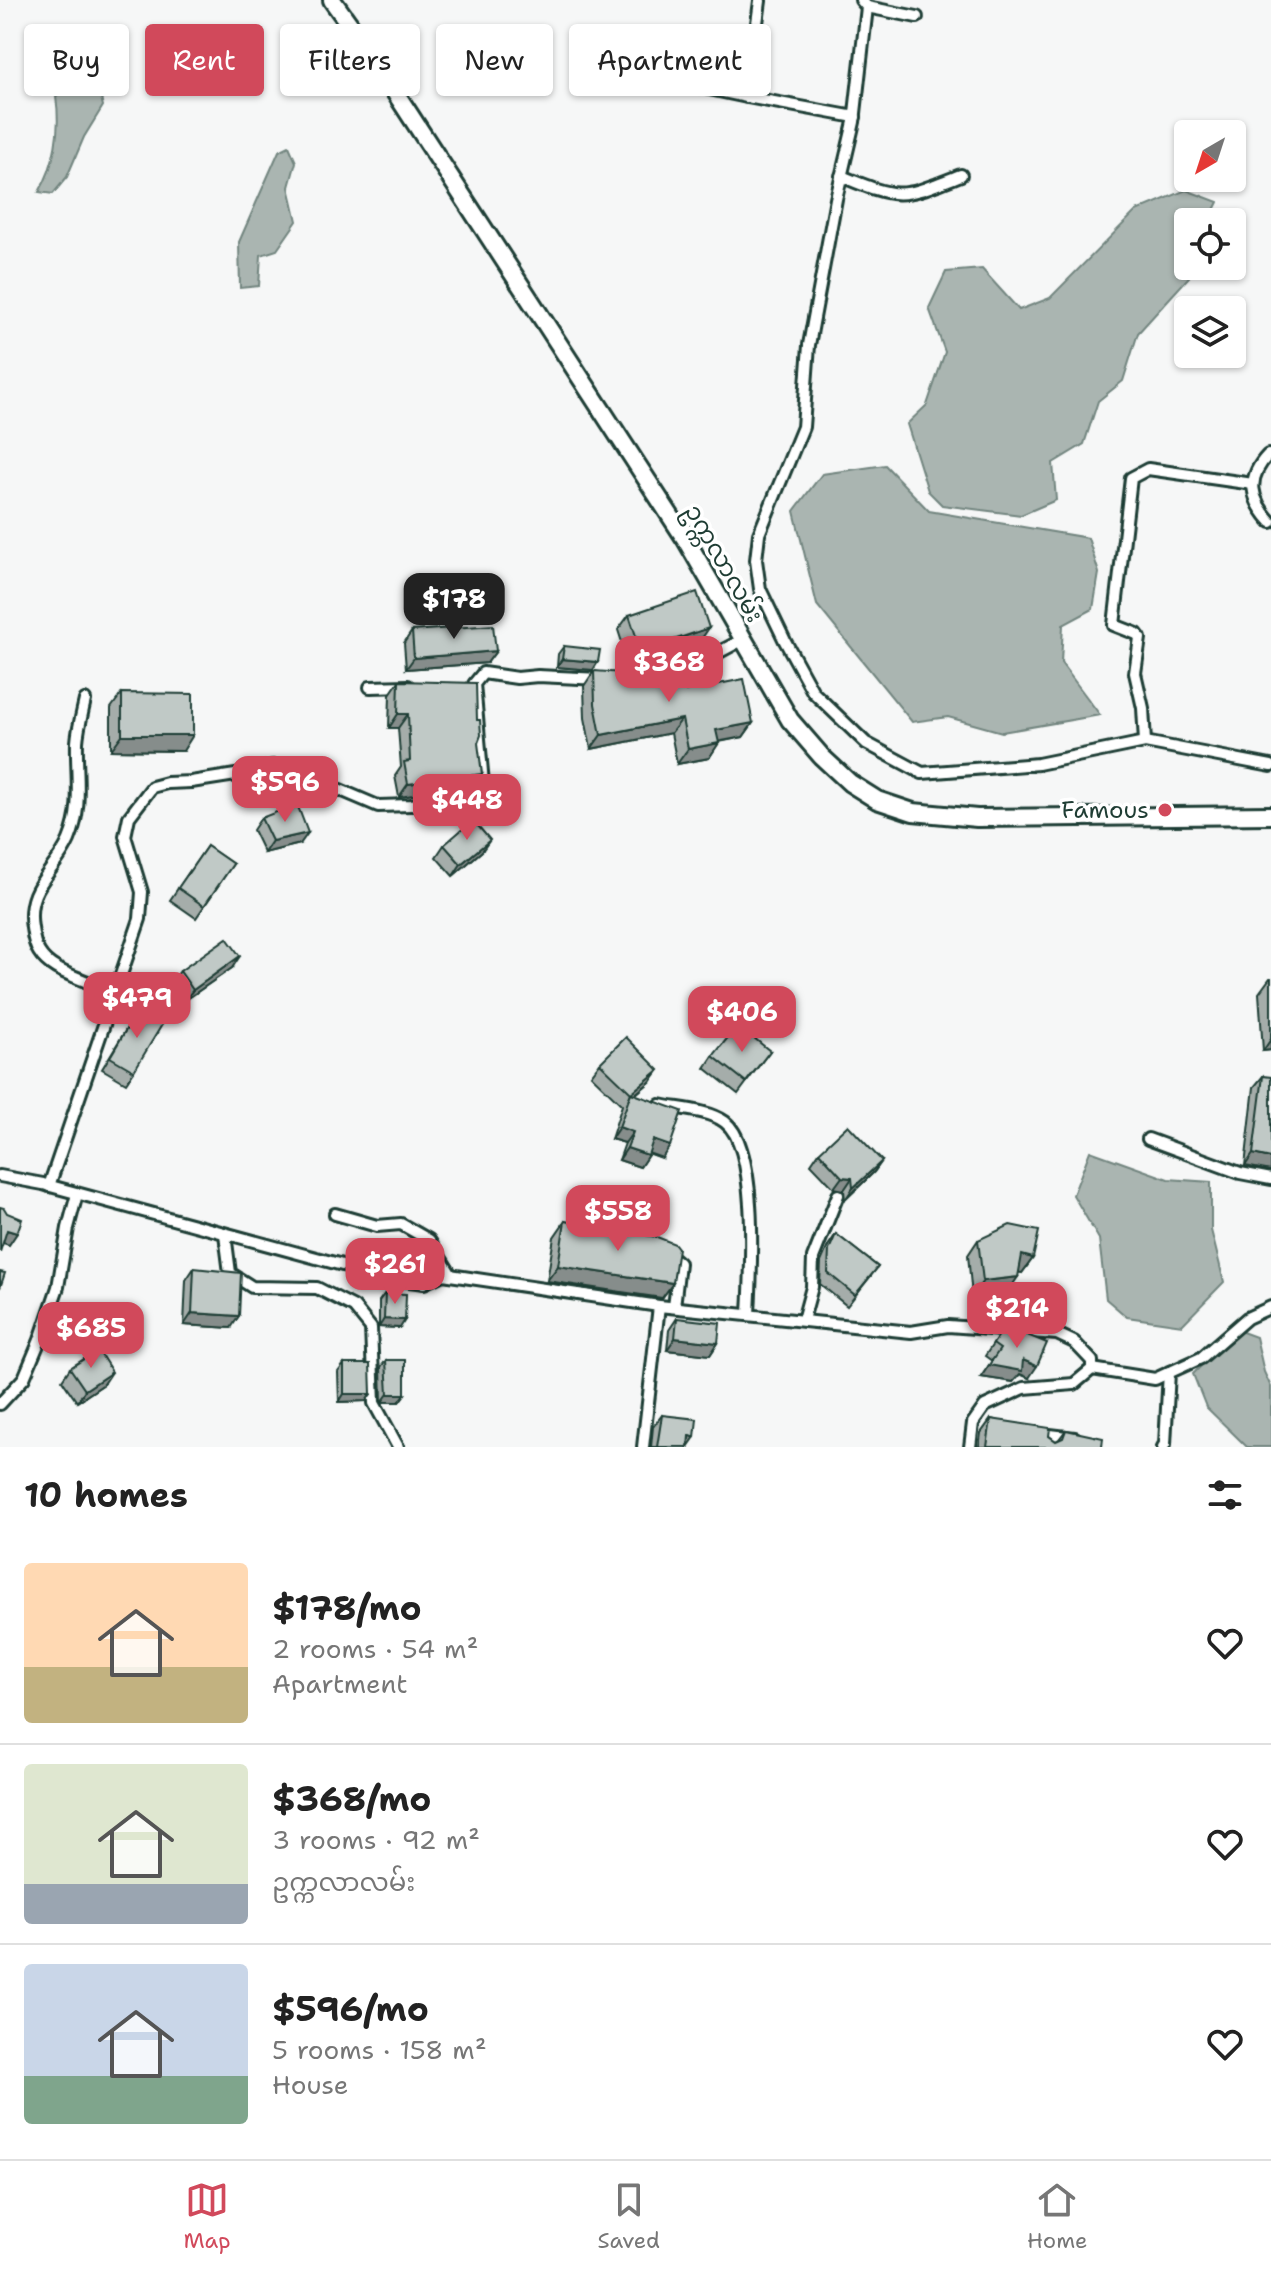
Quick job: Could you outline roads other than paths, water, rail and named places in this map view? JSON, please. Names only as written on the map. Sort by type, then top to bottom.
[{"type":"main road","name":"ဥက္ကလာလမ်း","points":[[332,0],[367,49],[686,540],[790,720],[850,783],[877,800],[913,812],[977,818],[1271,815]]},
{"type":"street","points":[[747,97],[760,1]]},
{"type":"street","points":[[917,17],[864,4],[855,117],[809,345],[803,427],[759,534],[756,560],[760,589],[813,692],[866,743],[922,773],[1038,764],[1145,742],[1271,766]]},
{"type":"street","points":[[742,96],[855,117]]},
{"type":"street","points":[[841,176],[885,194],[909,195],[961,175]]},
{"type":"street","points":[[1268,455],[1256,467],[1251,481],[1259,505],[1271,522]]},
{"type":"street","points":[[1145,742],[1143,708],[1135,673],[1140,638],[1114,625],[1131,478],[1148,469],[1253,484]]},
{"type":"street","points":[[670,674],[680,673],[742,640]]},
{"type":"street","points":[[49,1186],[112,997],[130,954],[142,907],[142,892],[127,849],[126,826],[129,817],[152,787],[242,774],[273,766],[305,775],[378,806],[411,805],[475,795],[480,792],[483,783],[474,684],[483,673],[517,678],[613,679]]},
{"type":"street","points":[[459,685],[474,684]]},
{"type":"street","points":[[370,687],[415,686]]},
{"type":"street","points":[[85,700],[77,741],[79,793],[76,817],[68,841],[42,878],[32,899],[31,920],[38,952],[53,966],[102,987],[112,997]]},
{"type":"street","points":[[642,1101],[704,1114],[725,1122],[741,1142],[754,1235],[749,1314]]},
{"type":"street","points":[[1148,1139],[1240,1173],[1271,1179]]},
{"type":"street","points":[[0,1176],[49,1186],[394,1279],[424,1283],[443,1274],[659,1306],[911,1332],[948,1326],[1057,1334],[1074,1342],[1092,1361],[1092,1369]]},
{"type":"street","points":[[0,1404],[24,1378],[40,1340],[58,1287],[77,1194]]},
{"type":"street","points":[[803,1320],[812,1287],[813,1258],[838,1195]]},
{"type":"street","points":[[335,1214],[377,1226],[401,1224],[429,1240],[451,1275]]},
{"type":"street","points":[[225,1234],[230,1273],[252,1287],[317,1288],[354,1307],[371,1328],[374,1403],[398,1447]]},
{"type":"street","points":[[654,1247],[668,1253],[679,1263],[674,1307]]},
{"type":"street","points":[[643,1447],[659,1306]]},
{"type":"street","points":[[970,1447],[973,1423],[985,1406],[1024,1388],[1074,1384],[1092,1369],[1155,1379],[1201,1358],[1247,1318],[1271,1307]]},
{"type":"street","points":[[1163,1447],[1169,1372]]},
{"type":"street","points":[[1047,1447],[1050,1435],[1089,1442]]},
{"type":"place","name":"Famous","points":[[1165,810]]}]
